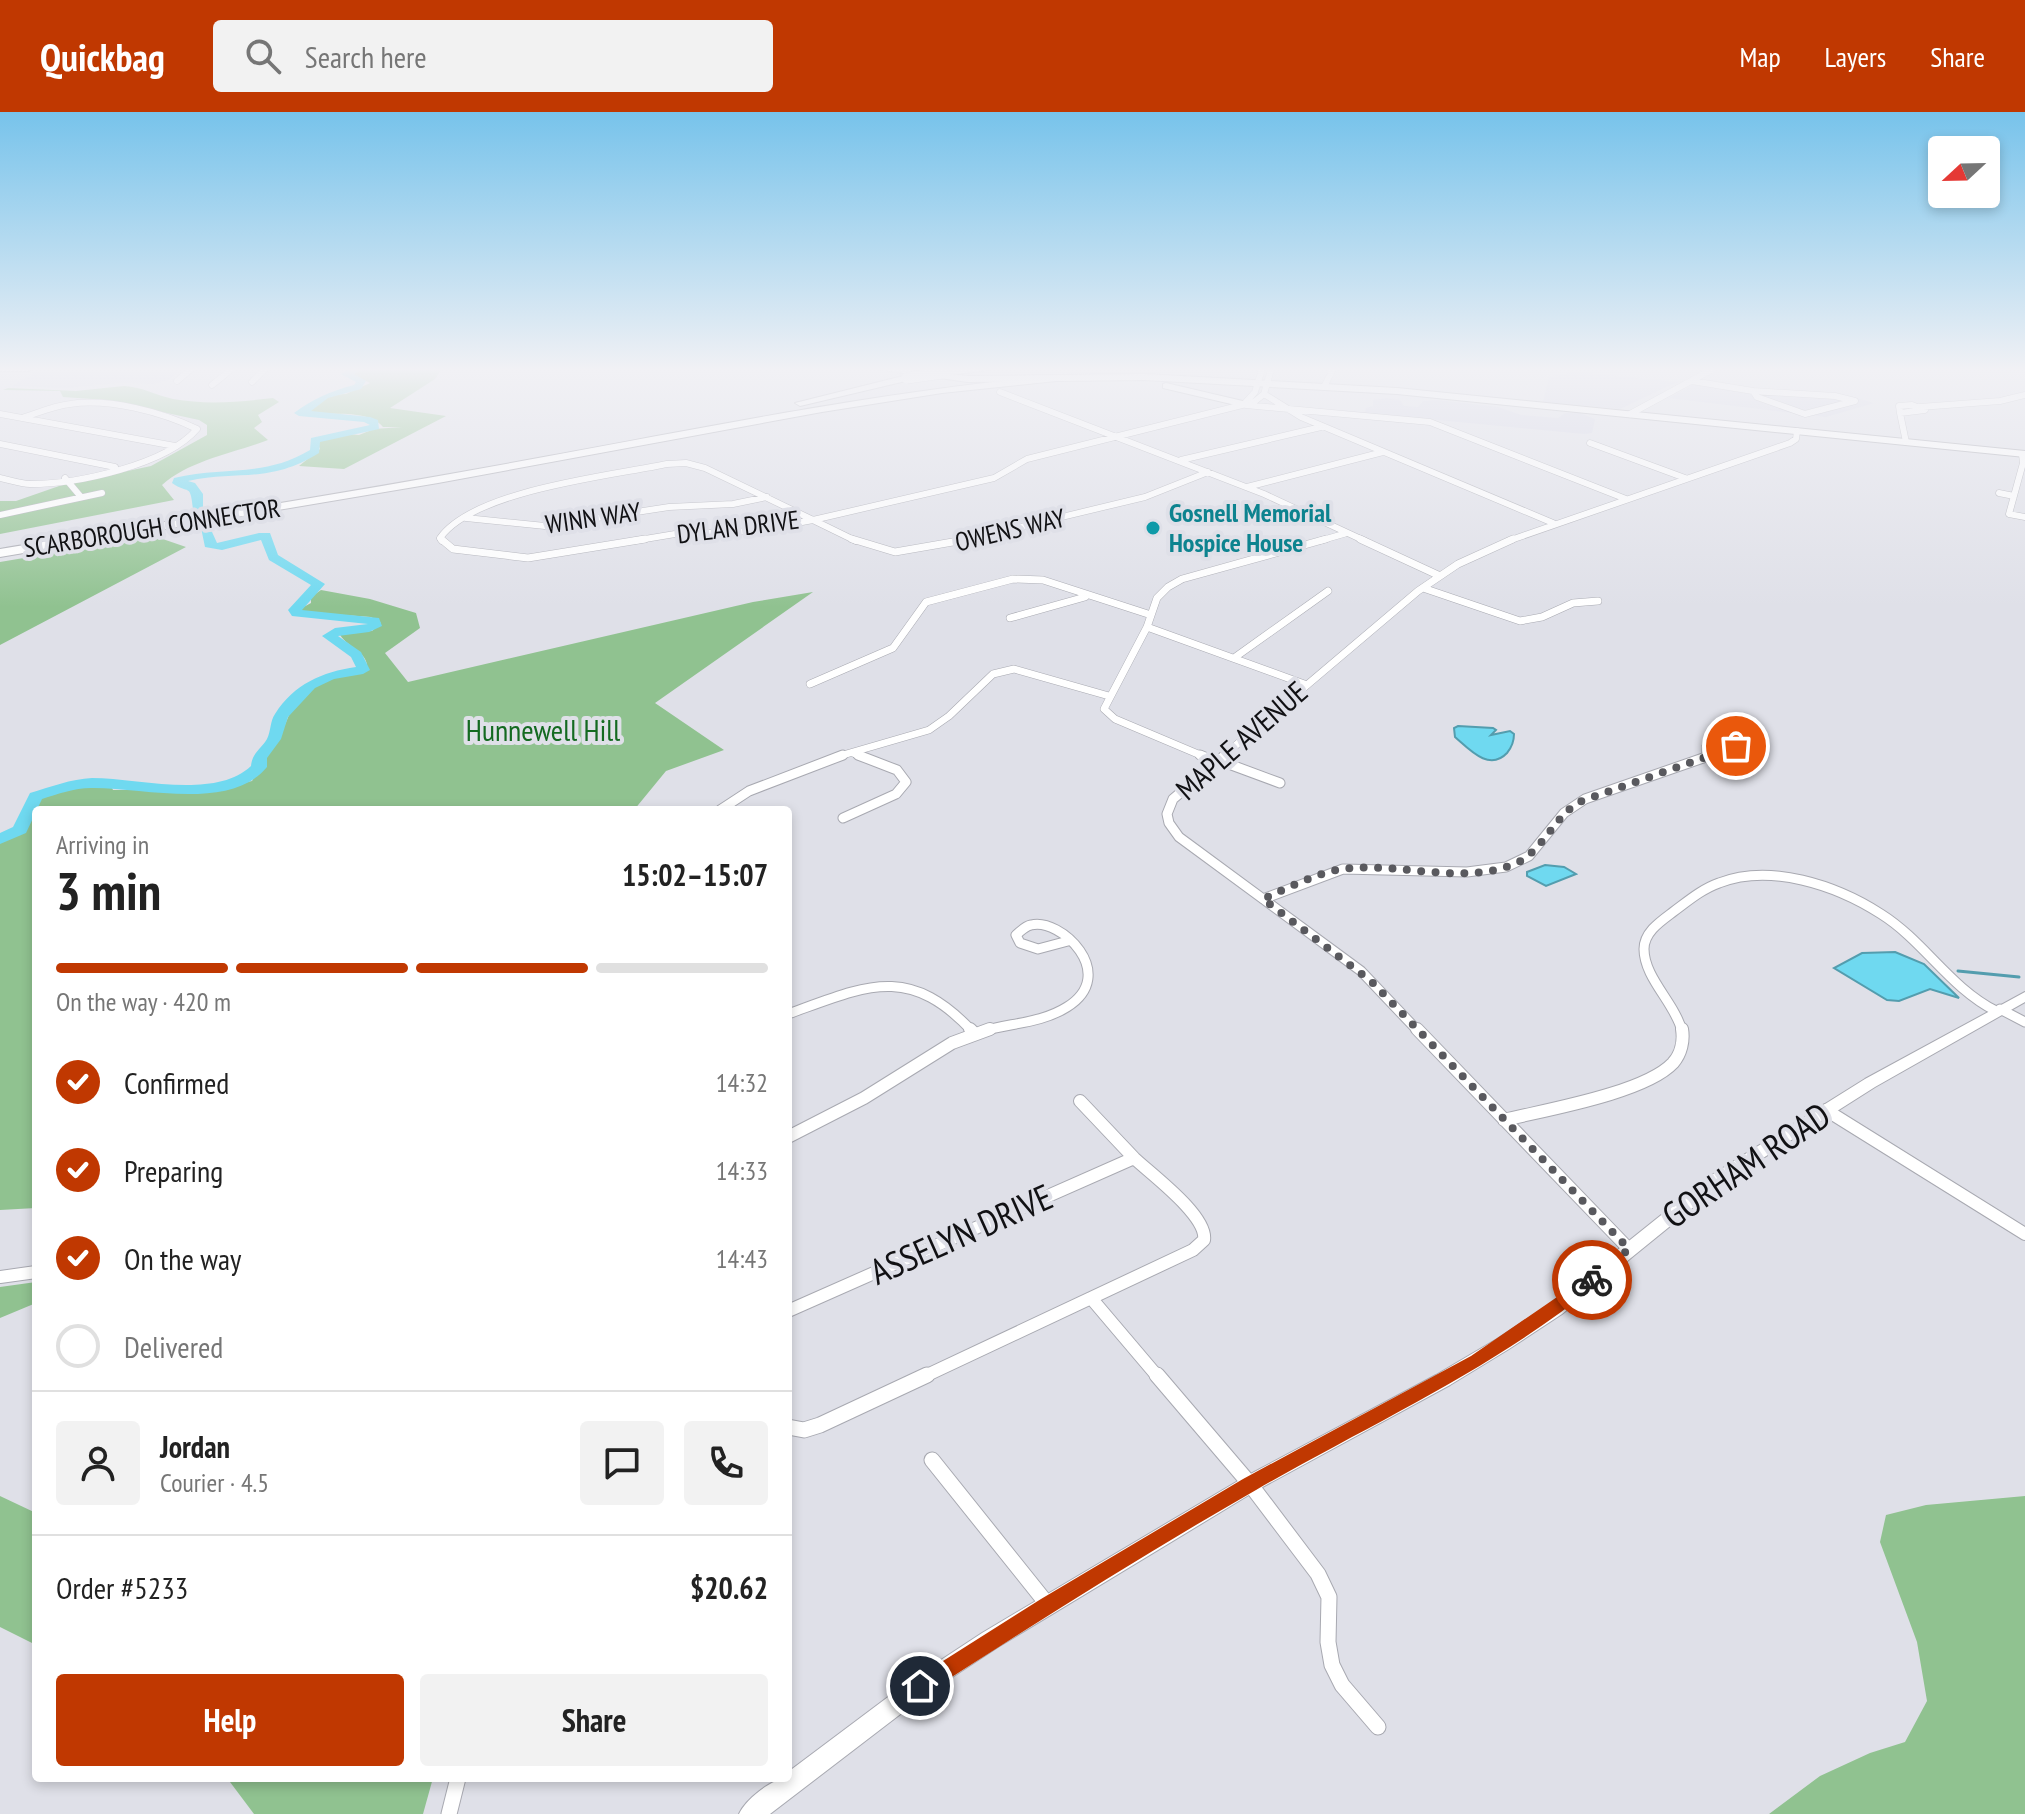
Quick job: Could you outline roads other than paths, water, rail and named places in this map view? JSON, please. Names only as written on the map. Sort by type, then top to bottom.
[{"type":"highway","name":"SCARBOROUGH CONNECTOR","points":[[0,545],[307,496],[574,448]]},
{"type":"highway","name":"SCARBOROUGH CONNECTOR","points":[[0,553],[609,448]]},
{"type":"main road","points":[[1969,448],[2024,454]]},
{"type":"main road","name":"GORHAM ROAD","points":[[751,1814],[920,1686],[1250,1484],[1443,1380],[1512,1339],[1573,1295],[1716,1180],[1826,1110],[2025,996]]},
{"type":"street","points":[[21,448],[117,469]]},
{"type":"street","points":[[0,478],[29,484],[65,478],[150,461],[173,448]]},
{"type":"street","points":[[811,520],[994,478],[1025,460],[1072,448]]},
{"type":"street","points":[[1149,448],[1247,487],[1440,576]]},
{"type":"street","points":[[1179,460],[1228,448]]},
{"type":"street","points":[[1375,448],[1553,523]]},
{"type":"street","points":[[1498,448],[1626,499]]},
{"type":"street","points":[[1605,448],[1685,478]]},
{"type":"street","name":"MAPLE AVENUE","points":[[1629,1249],[1361,971],[1185,842],[1167,821],[1170,802],[1440,576],[1491,547],[1553,523],[1774,448]]},
{"type":"street","points":[[1247,487],[1383,452]]},
{"type":"street","points":[[2024,454],[2009,514],[2025,517]]},
{"type":"street","name":"DYLAN DRIVE","points":[[683,463],[705,468],[811,520],[753,531],[658,536],[522,558],[460,550],[444,544],[440,538],[443,531],[515,493],[683,463]]},
{"type":"street","name":"OWENS WAY","points":[[811,520],[872,548],[915,551],[1157,494],[1208,472]]},
{"type":"street","points":[[65,478],[81,497]]},
{"type":"street","points":[[0,515],[102,493]]},
{"type":"street","points":[[1999,493],[2014,496]]},
{"type":"street","name":"WINN WAY","points":[[466,518],[538,527],[669,507],[733,504],[767,497]]},
{"type":"street","points":[[1280,783],[1111,717],[1104,709],[1147,627],[1158,596],[1179,580],[1347,533]]},
{"type":"street","points":[[810,684],[893,648],[921,604],[939,596],[1028,578],[1151,615]]},
{"type":"street","points":[[1423,588],[1520,621],[1542,617],[1573,603],[1598,601]]},
{"type":"street","points":[[1307,591],[1319,596]]},
{"type":"street","points":[[1234,658],[1328,591]]},
{"type":"street","points":[[1010,618],[1087,597]]},
{"type":"street","points":[[1147,627],[1307,685]]},
{"type":"street","points":[[726,806],[749,791],[851,752],[929,730],[1001,669],[1014,669],[1109,696]]},
{"type":"street","points":[[823,678],[835,684]]},
{"type":"street","points":[[843,818],[896,794],[906,782],[902,773],[892,767],[851,752]]},
{"type":"street","points":[[1263,899],[1343,869],[1478,872],[1513,865],[1529,856],[1561,816],[1579,802],[1706,757]]},
{"type":"street","points":[[1504,1120],[1632,1085],[1671,1065],[1682,1048],[1683,1029],[1646,959],[1645,941],[1651,931],[1697,892],[1721,881],[1748,875],[1779,875],[1857,901],[1903,930],[1968,995],[2025,1022]]},
{"type":"street","points":[[792,1135],[856,1103],[974,1033],[1053,1014],[1082,995],[1091,980],[1091,967],[1068,941],[1053,926],[1042,923],[1025,926],[1016,935],[1020,943],[1035,949],[1068,941]]},
{"type":"street","points":[[792,1013],[858,990],[882,985],[906,986],[940,998],[974,1033]]},
{"type":"street","points":[[792,1428],[804,1430],[820,1425],[1190,1252],[1203,1242],[1203,1227],[1197,1219],[1080,1101]]},
{"type":"street","points":[[1826,1110],[2025,1234]]},
{"type":"street","name":"ASSELYN DRIVE","points":[[792,1309],[1134,1158]]},
{"type":"street","points":[[0,1277],[32,1273]]},
{"type":"street","points":[[1091,1298],[1250,1484],[1325,1585],[1330,1609],[1328,1642],[1332,1665],[1342,1685],[1378,1727]]},
{"type":"street","points":[[932,1460],[1048,1605]]},
{"type":"street","points":[[449,1814],[457,1782]]},
{"type":"water","points":[[1454,728],[1493,728],[1496,730],[1491,735],[1510,731],[1514,734],[1513,742],[1500,758],[1486,759],[1455,737]]},
{"type":"water","points":[[1545,865],[1564,867],[1576,874],[1546,886],[1527,876],[1527,872]]},
{"type":"water","points":[[1895,952],[1924,964],[1959,998],[1930,989],[1899,1001],[1887,1000],[1834,968],[1862,953]]},
{"type":"waterway","points":[[199,509],[197,494],[191,485],[178,483],[178,480],[280,469],[297,462],[315,448]]},
{"type":"waterway","points":[[0,839],[20,830],[36,796],[70,786],[91,783],[206,788],[229,785],[247,778],[259,767],[259,758],[274,739],[281,716],[310,685],[330,675],[363,670],[360,659],[329,636],[334,632],[369,629],[375,626],[374,621],[297,613],[294,610],[319,584],[273,557],[266,536],[215,546],[209,544],[204,525]]},
{"type":"waterway","points":[[1958,971],[2019,977]]},
{"type":"place","name":"Gosnell Memorial Hospice House","points":[[1153,528]]},
{"type":"park label","name":"Hunnewell Hill","points":[[543,731]]}]
